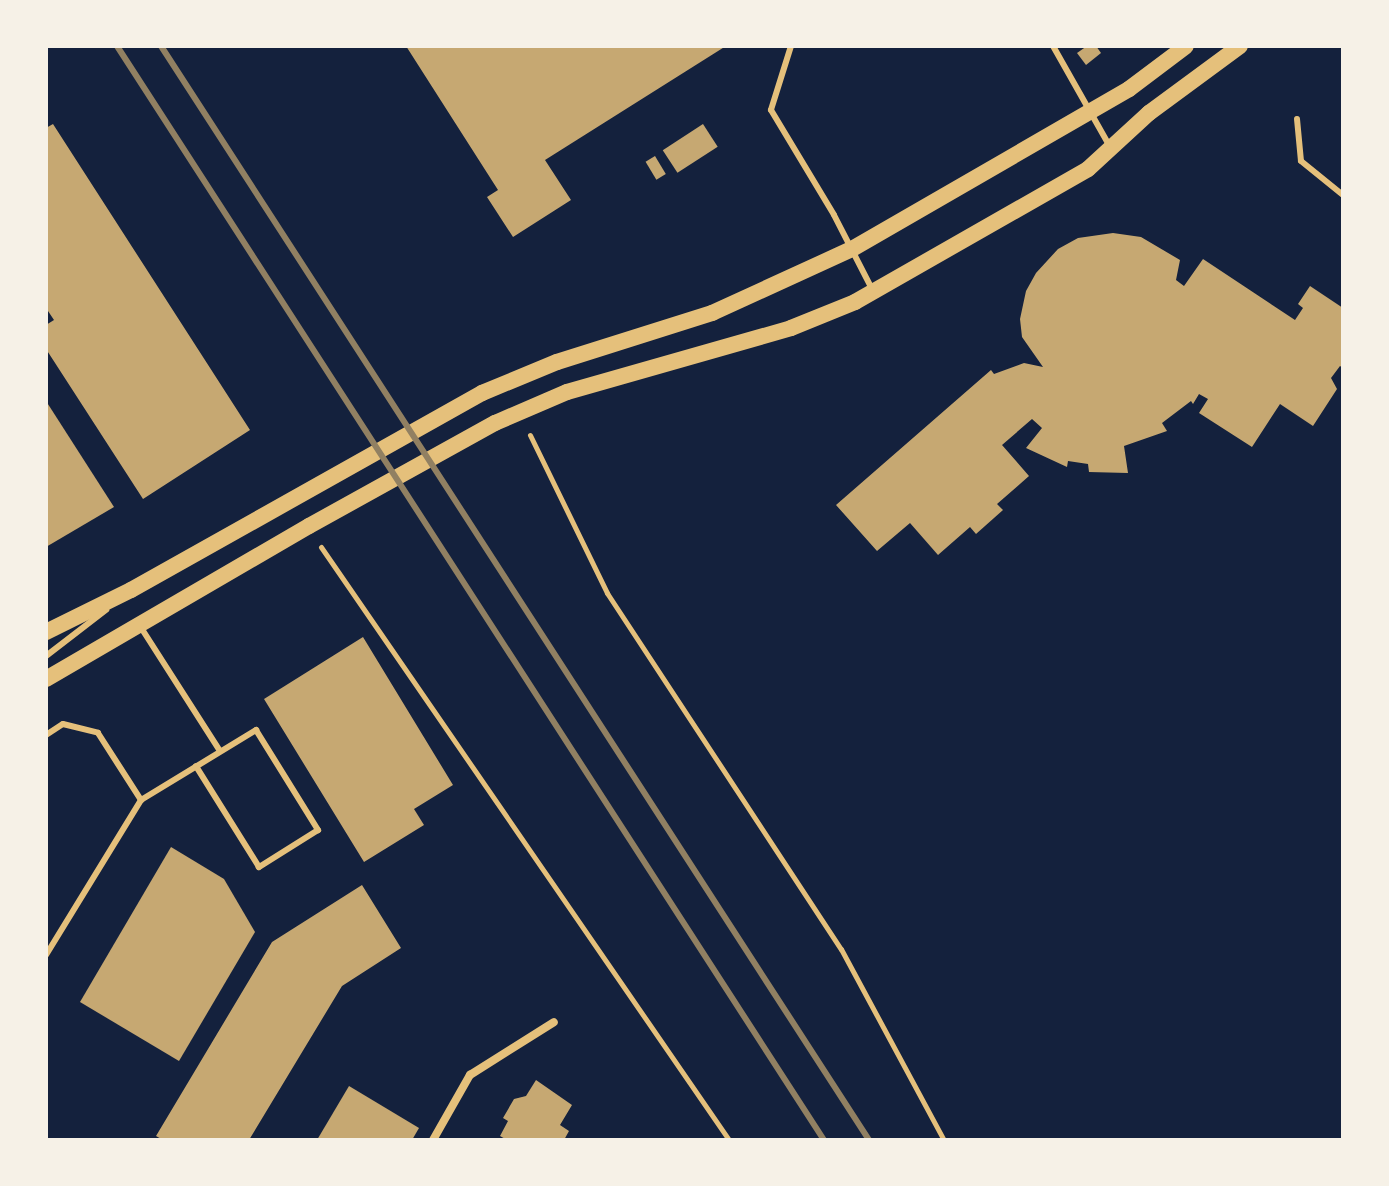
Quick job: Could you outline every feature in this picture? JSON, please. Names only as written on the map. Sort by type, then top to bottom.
[{"type":"main road","points":[[46,632],[131,590],[482,393],[557,362],[712,313],[852,249],[1089,113],[1186,46]]},
{"type":"main road","points":[[46,679],[309,526],[495,423],[567,392],[791,328],[874,292],[1088,169],[1149,113],[1240,46]]},
{"type":"street","points":[[433,1140],[470,1075],[554,1022]]},
{"type":"lane","points":[[791,46],[771,110],[874,292]]},
{"type":"lane","points":[[1053,46],[1111,148]]},
{"type":"lane","points":[[1297,119],[1301,161],[1343,195]]},
{"type":"lane","points":[[46,656],[131,590]]},
{"type":"lane","points":[[139,624],[220,751]]},
{"type":"lane","points":[[46,735],[63,724],[98,733],[141,800]]},
{"type":"lane","points":[[46,955],[141,800],[220,751],[256,730],[318,830],[259,867],[196,766]]},
{"type":"path","points":[[518,413],[607,593],[841,949],[944,1140]]},
{"type":"path","points":[[309,526],[729,1140]]},
{"type":"building","points":[[406,46],[726,46],[545,160],[571,200],[513,237],[487,197],[498,190]]},
{"type":"building","points":[[1087,46],[1096,46],[1101,53],[1086,65],[1077,53]]},
{"type":"building","points":[[53,124],[250,430],[143,499],[46,349],[46,325],[54,320],[46,308],[46,128]]},
{"type":"building","points":[[703,124],[718,147],[677,173],[663,150]]},
{"type":"building","points":[[655,156],[666,174],[656,180],[646,162]]},
{"type":"building","points":[[1113,233],[1141,237],[1180,260],[1176,280],[1184,286],[1203,259],[1295,320],[1303,308],[1298,304],[1310,286],[1343,308],[1343,368],[1340,366],[1331,378],[1337,389],[1313,426],[1280,404],[1252,447],[1199,413],[1208,399],[1199,394],[1193,404],[1191,401],[1162,423],[1167,431],[1124,446],[1128,473],[1089,472],[1088,464],[1068,461],[1067,467],[1026,448],[1042,428],[1032,419],[1002,445],[1029,476],[997,504],[1003,510],[976,534],[970,527],[938,555],[910,523],[877,551],[836,505],[991,370],[994,374],[1024,363],[1043,367],[1022,337],[1020,319],[1026,291],[1036,273],[1058,249],[1078,238]]},
{"type":"building","points":[[46,401],[114,507],[46,547]]},
{"type":"building","points":[[363,637],[453,785],[414,809],[424,825],[364,862],[264,699]]},
{"type":"building","points":[[171,847],[224,879],[255,932],[179,1061],[80,1002]]},
{"type":"building","points":[[362,885],[401,948],[342,986],[249,1140],[163,1140],[156,1136],[272,942]]},
{"type":"building","points":[[536,1080],[572,1105],[560,1125],[569,1131],[564,1140],[507,1140],[500,1136],[508,1121],[503,1118],[514,1099],[526,1096]]},
{"type":"building","points":[[349,1086],[419,1128],[412,1140],[317,1140]]},
{"type":"railway","points":[[117,46],[824,1140]]},
{"type":"railway","points":[[161,46],[869,1140]]}]
